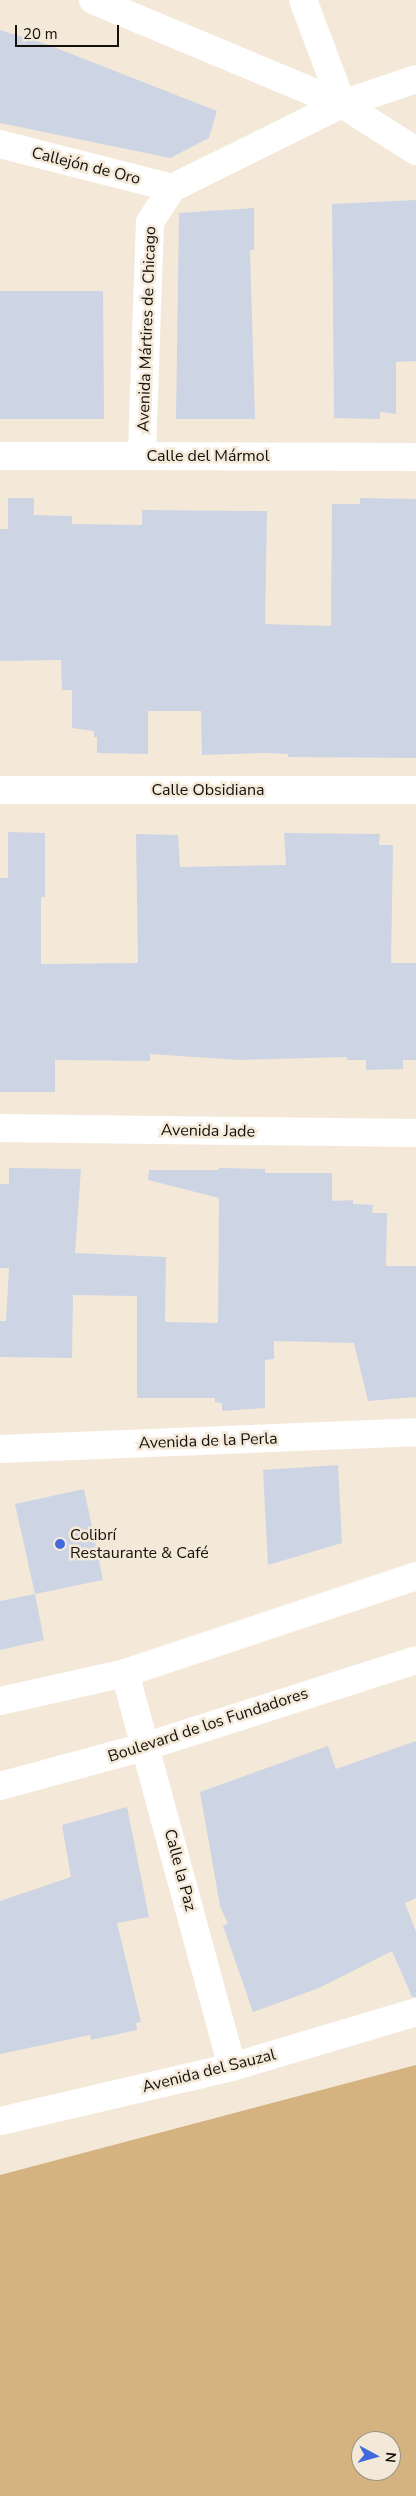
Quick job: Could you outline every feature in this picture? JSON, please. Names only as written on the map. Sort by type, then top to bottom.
[{"type":"street","points":[[93,0],[342,104],[416,152]]},
{"type":"street","points":[[303,0],[342,104]]},
{"type":"street","points":[[172,188],[342,104],[416,79]]},
{"type":"street","name":"Callejón de Oro","points":[[0,144],[172,188]]},
{"type":"street","name":"Avenida Mártires de Chicago","points":[[142,456],[150,222],[172,188]]},
{"type":"street","name":"Calle del Mármol","points":[[0,456],[416,457]]},
{"type":"street","name":"Calle Obsidiana","points":[[0,790],[416,790]]},
{"type":"street","name":"Avenida Jade","points":[[0,1128],[416,1133]]},
{"type":"street","name":"Avenida de la Perla","points":[[0,1449],[416,1432]]},
{"type":"street","points":[[0,1701],[125,1673],[416,1576]]},
{"type":"street","name":"Boulevard de los Fundadores","points":[[0,1786],[147,1746],[416,1660]]},
{"type":"street","name":"Calle la Paz","points":[[125,1673],[147,1746],[232,2068]]},
{"type":"street","name":"Avenida del Sauzal","points":[[0,2121],[232,2068],[416,2012]]},
{"type":"shaded area","points":[[416,2065],[416,2496],[0,2496],[0,2175]]},
{"type":"building","points":[[0,30],[46,44],[217,111],[209,138],[170,158],[0,123]]},
{"type":"building","points":[[416,200],[416,361],[396,362],[396,414],[380,412],[380,419],[334,418],[332,204]]},
{"type":"building","points":[[254,208],[254,250],[250,250],[255,419],[176,419],[179,213]]},
{"type":"building","points":[[0,291],[103,291],[104,419],[0,419]]},
{"type":"building","points":[[8,498],[34,498],[34,515],[72,516],[72,524],[142,525],[142,510],[267,511],[265,624],[331,626],[332,504],[360,504],[360,498],[416,499],[416,758],[288,757],[288,754],[264,753],[202,755],[201,711],[148,711],[148,754],[97,753],[97,737],[94,737],[94,731],[72,728],[72,690],[62,690],[61,660],[0,661],[0,529],[8,529]]},
{"type":"building","points":[[8,832],[45,833],[45,897],[41,897],[41,964],[138,963],[136,834],[178,835],[180,867],[286,865],[284,833],[380,834],[379,845],[393,845],[391,963],[416,963],[416,1060],[403,1060],[403,1069],[366,1070],[366,1060],[347,1060],[347,1057],[239,1060],[150,1054],[150,1061],[55,1060],[55,1092],[0,1092],[0,878],[8,878]]},
{"type":"building","points":[[9,1168],[81,1169],[75,1253],[166,1257],[165,1322],[218,1323],[219,1198],[148,1180],[149,1170],[219,1170],[219,1168],[265,1169],[265,1173],[332,1173],[332,1201],[353,1200],[353,1204],[373,1205],[372,1213],[387,1213],[386,1266],[416,1266],[416,1397],[368,1401],[354,1343],[274,1341],[274,1359],[265,1360],[265,1408],[222,1411],[222,1403],[215,1402],[215,1398],[137,1398],[137,1296],[73,1295],[72,1358],[0,1357],[0,1321],[6,1321],[9,1268],[0,1268],[0,1184],[9,1184]]},
{"type":"building","points":[[338,1465],[342,1543],[268,1565],[263,1470]]},
{"type":"building","name":"Colibrí Restaurante & Café","points":[[84,1489],[103,1580],[35,1594],[15,1504]]},
{"type":"building","points":[[35,1594],[44,1640],[0,1650],[0,1601]]},
{"type":"building","points":[[416,1741],[416,1898],[405,1903],[416,1932],[416,1997],[412,1997],[392,1951],[319,1988],[253,2012],[223,1926],[228,1924],[220,1906],[200,1792],[328,1746],[336,1769]]},
{"type":"building","points":[[127,1807],[149,1917],[117,1923],[141,2022],[136,2023],[137,2030],[91,2040],[90,2035],[0,2054],[0,1901],[71,1877],[62,1825]]},
{"type":"place","name":"Colibrí Restaurante & Café","points":[[60,1544]]}]
